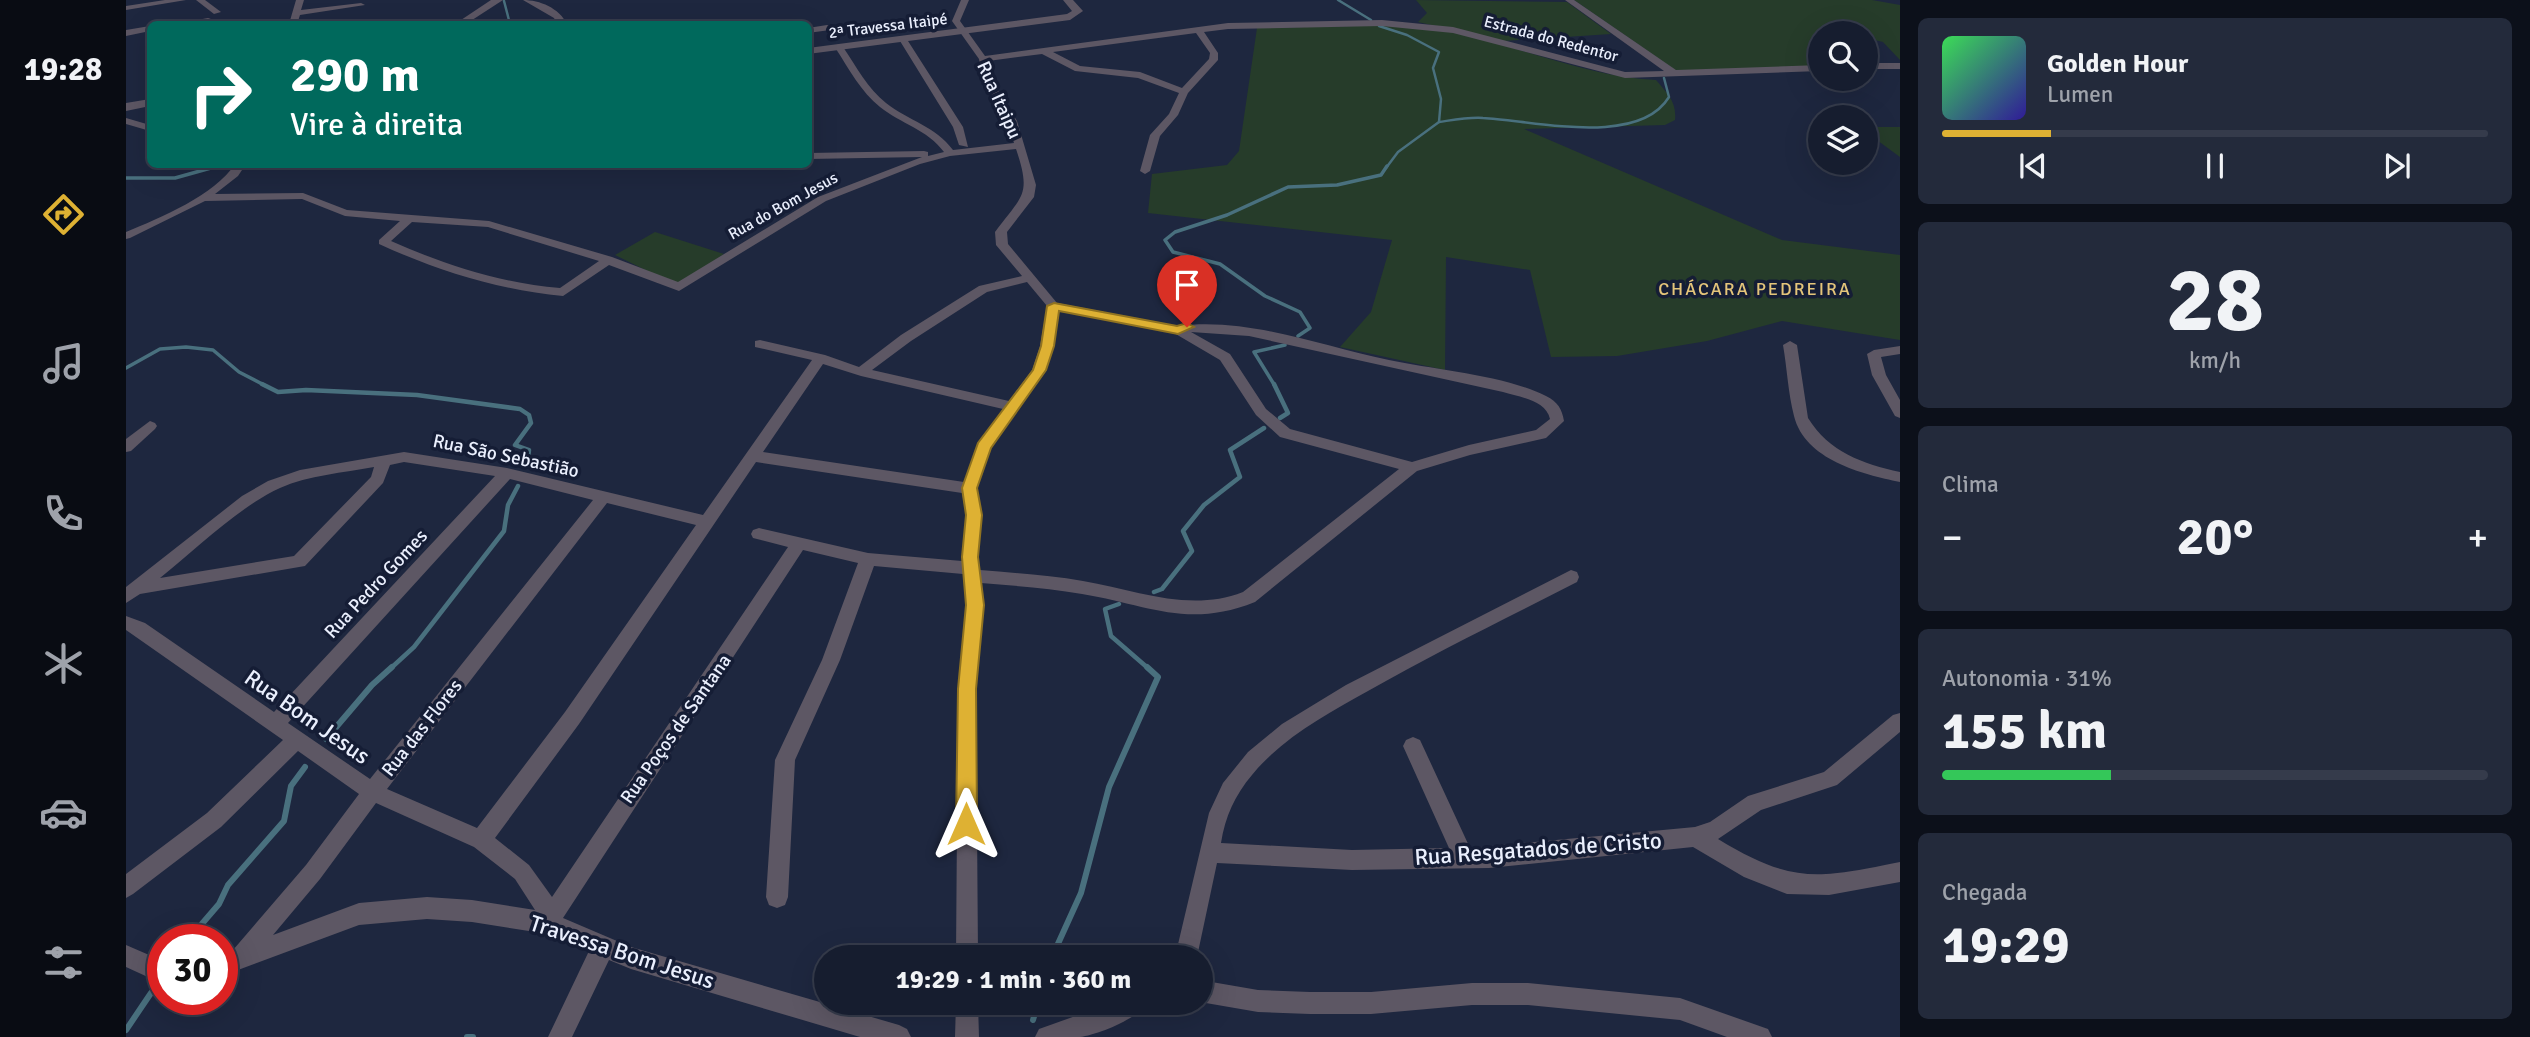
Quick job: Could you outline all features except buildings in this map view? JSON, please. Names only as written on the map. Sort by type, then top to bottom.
[{"type":"street","points":[[126,8],[179,0]]},
{"type":"street","points":[[200,0],[217,12]]},
{"type":"street","points":[[294,21],[300,0]]},
{"type":"street","points":[[465,21],[498,0]]},
{"type":"street","points":[[528,0],[558,16],[560,21]]},
{"type":"street","points":[[965,0],[955,17],[965,32]]},
{"type":"street","name":"2ª Travessa Itaipé","points":[[812,51],[904,41],[1070,17],[1078,11],[1068,0]]},
{"type":"street","points":[[1569,0],[1676,75]]},
{"type":"street","points":[[296,13],[361,5]]},
{"type":"street","points":[[201,21],[208,20]]},
{"type":"street","name":"Estrada do Redentor","points":[[983,60],[1238,26],[1427,25],[1615,74],[1676,75],[1808,69]]},
{"type":"street","points":[[812,30],[827,28]]},
{"type":"street","points":[[126,33],[147,30]]},
{"type":"street","points":[[1145,171],[1155,135],[1173,115],[1184,92],[1214,57],[1199,30]]},
{"type":"street","name":"Rua Itaipu","points":[[965,32],[983,60],[988,82],[1012,121],[1031,185],[1028,197],[1005,226],[1000,239],[1054,306]]},
{"type":"street","points":[[904,41],[958,127],[964,145]]},
{"type":"street","points":[[840,49],[869,93],[897,114],[932,130],[946,154]]},
{"type":"street","points":[[1044,51],[1078,69],[1140,75],[1184,92]]},
{"type":"street","points":[[1878,66],[1900,66]]},
{"type":"street","points":[[126,107],[147,104]]},
{"type":"street","points":[[126,121],[147,127]]},
{"type":"street","points":[[812,156],[946,154],[1019,146]]},
{"type":"street","name":"Rua do Bom Jesus","points":[[608,260],[679,287],[822,199],[946,154]]},
{"type":"street","points":[[126,236],[201,198],[232,177],[238,168]]},
{"type":"street","points":[[201,198],[303,196],[345,214],[489,224],[608,260]]},
{"type":"street","points":[[408,219],[383,242],[432,263],[477,276],[563,292],[608,260]]},
{"type":"street","points":[[861,372],[906,338],[983,289],[1030,278]]},
{"type":"street","points":[[967,945],[967,689],[975,620],[972,572],[974,515],[970,488],[984,446],[1039,370],[1047,346],[1054,306],[1178,330],[1226,358],[1261,412],[1285,433],[1412,467]]},
{"type":"street","points":[[759,534],[869,559],[1082,587],[1184,608],[1217,610],[1249,597],[1412,467],[1469,450],[1541,434],[1553,427],[1558,415],[1550,405],[1537,398],[1444,375],[1257,335],[1194,327],[1178,330]]},
{"type":"street","points":[[760,344],[820,358],[861,372],[1013,407]]},
{"type":"street","points":[[1790,345],[1801,418],[1806,429],[1847,464],[1900,477]]},
{"type":"street","points":[[1900,350],[1874,354],[1880,375],[1900,414]]},
{"type":"street","points":[[481,840],[557,740],[820,358]]},
{"type":"street","points":[[126,447],[150,426]]},
{"type":"street","points":[[752,456],[970,488]]},
{"type":"street","name":"Rua São Sebastião","points":[[133,592],[247,500],[273,485],[300,475],[384,460],[417,457],[507,473],[706,522]]},
{"type":"street","points":[[133,592],[299,562],[379,479],[384,460]]},
{"type":"street","name":"Rua Pedro Gomes","points":[[275,724],[507,473]]},
{"type":"street","name":"Rua das Flores","points":[[238,953],[313,872],[372,792],[603,498]]},
{"type":"street","name":"Rua Poços de Santana","points":[[550,919],[622,806],[755,616],[799,543]]},
{"type":"street","points":[[777,897],[785,760],[831,660],[869,559]]},
{"type":"street","points":[[1189,945],[1213,823],[1221,803],[1255,758],[1275,741],[1401,663],[1571,577]]},
{"type":"street","name":"Rua Bom Jesus","points":[[126,624],[139,628],[372,792],[481,840],[522,872],[550,919]]},
{"type":"street","name":"Rua Resgatados de Cristo","points":[[1209,852],[1352,860],[1464,858],[1695,837],[1716,830],[1755,803],[1830,779],[1900,721]]},
{"type":"street","points":[[126,887],[214,820],[297,739]]},
{"type":"street","points":[[1413,746],[1464,858]]},
{"type":"street","points":[[1695,837],[1750,869],[1791,884],[1816,885],[1900,872]]},
{"type":"street","name":"Travessa Bom Jesus","points":[[238,958],[337,920],[375,911],[427,908],[550,919],[603,947],[899,1037]]},
{"type":"street","points":[[559,1037],[603,947]]},
{"type":"street","points":[[126,956],[147,966]]},
{"type":"street","points":[[1213,993],[1258,1001],[1310,1003],[1371,1003],[1472,994],[1528,994],[1680,1009],[1760,1037]]},
{"type":"street","points":[[967,1015],[967,1037]]},
{"type":"street","points":[[1047,1037],[1111,1015]]},
{"type":"green space","points":[[1416,0],[1567,2],[1611,34],[1503,41],[1418,22],[1427,13]]},
{"type":"green space","points":[[1574,0],[1872,0],[1900,5],[1900,60],[1883,42],[1878,41],[1878,21],[1808,21],[1808,67],[1678,72]]},
{"type":"green space","points":[[1404,25],[1468,36],[1593,71],[1656,80],[1674,108],[1675,120],[1665,125],[1524,129],[1782,240],[1900,255],[1900,340],[1782,321],[1707,341],[1617,356],[1551,357],[1530,270],[1446,257],[1445,370],[1340,347],[1371,312],[1392,240],[1148,213],[1152,174],[1227,165],[1239,151],[1257,28]]},
{"type":"green space","points":[[1878,127],[1900,127],[1900,157],[1878,141]]},
{"type":"green space","points":[[655,232],[724,254],[678,286],[615,255]]},
{"type":"waterway","points":[[1338,0],[1371,20]]},
{"type":"waterway","points":[[504,1],[509,21]]},
{"type":"waterway","points":[[1379,26],[1407,35],[1439,52],[1433,68],[1441,99],[1439,122]]},
{"type":"waterway","points":[[1439,122],[1483,118],[1555,126],[1609,127],[1634,122],[1654,113],[1669,97],[1664,78]]},
{"type":"waterway","points":[[1386,168],[1398,152],[1439,122]]},
{"type":"waterway","points":[[1298,336],[1310,328],[1300,312],[1265,296],[1220,264],[1173,252],[1165,240],[1175,232],[1227,215],[1288,187],[1337,185],[1381,175],[1387,166]]},
{"type":"waterway","points":[[126,178],[175,178],[211,168]]},
{"type":"waterway","points":[[1275,386],[1254,352],[1285,345]]},
{"type":"waterway","points":[[126,368],[160,349],[186,347],[213,350],[239,372],[266,386]]},
{"type":"waterway","points":[[262,384],[266,386]]},
{"type":"waterway","points":[[266,386],[278,392],[306,390],[417,395],[520,409],[529,415],[531,423],[515,445],[529,450],[527,467]]},
{"type":"waterway","points":[[1275,386],[1288,413],[1280,418]]},
{"type":"waterway","points":[[1154,592],[1162,589],[1192,551],[1183,531],[1204,505],[1240,477],[1230,450],[1264,428]]},
{"type":"waterway","points":[[390,669],[414,647],[504,531],[508,505],[518,486]]},
{"type":"waterway","points":[[1119,604],[1105,609],[1111,636],[1149,669]]},
{"type":"waterway","points":[[326,739],[372,685],[392,667]]},
{"type":"waterway","points":[[1057,945],[1081,893],[1109,787],[1158,677],[1147,667]]},
{"type":"waterway","points":[[202,924],[219,904],[228,885],[284,821],[291,786],[305,767]]},
{"type":"waterway","points":[[126,1030],[147,999]]},
{"type":"waterway","points":[[1033,1020],[1034,1015]]},
{"type":"waterway","points":[[467,1037],[473,1037]]},
{"type":"district","name":"CHÁCARA PEDREIRA","points":[[1755,289]]},
{"type":"route","points":[[966,824],[967,689],[975,620],[970,557],[974,515],[970,488],[974,468],[984,446],[1002,419],[1030,387],[1039,370],[1047,346],[1054,306],[1178,330],[1187,327]]}]
